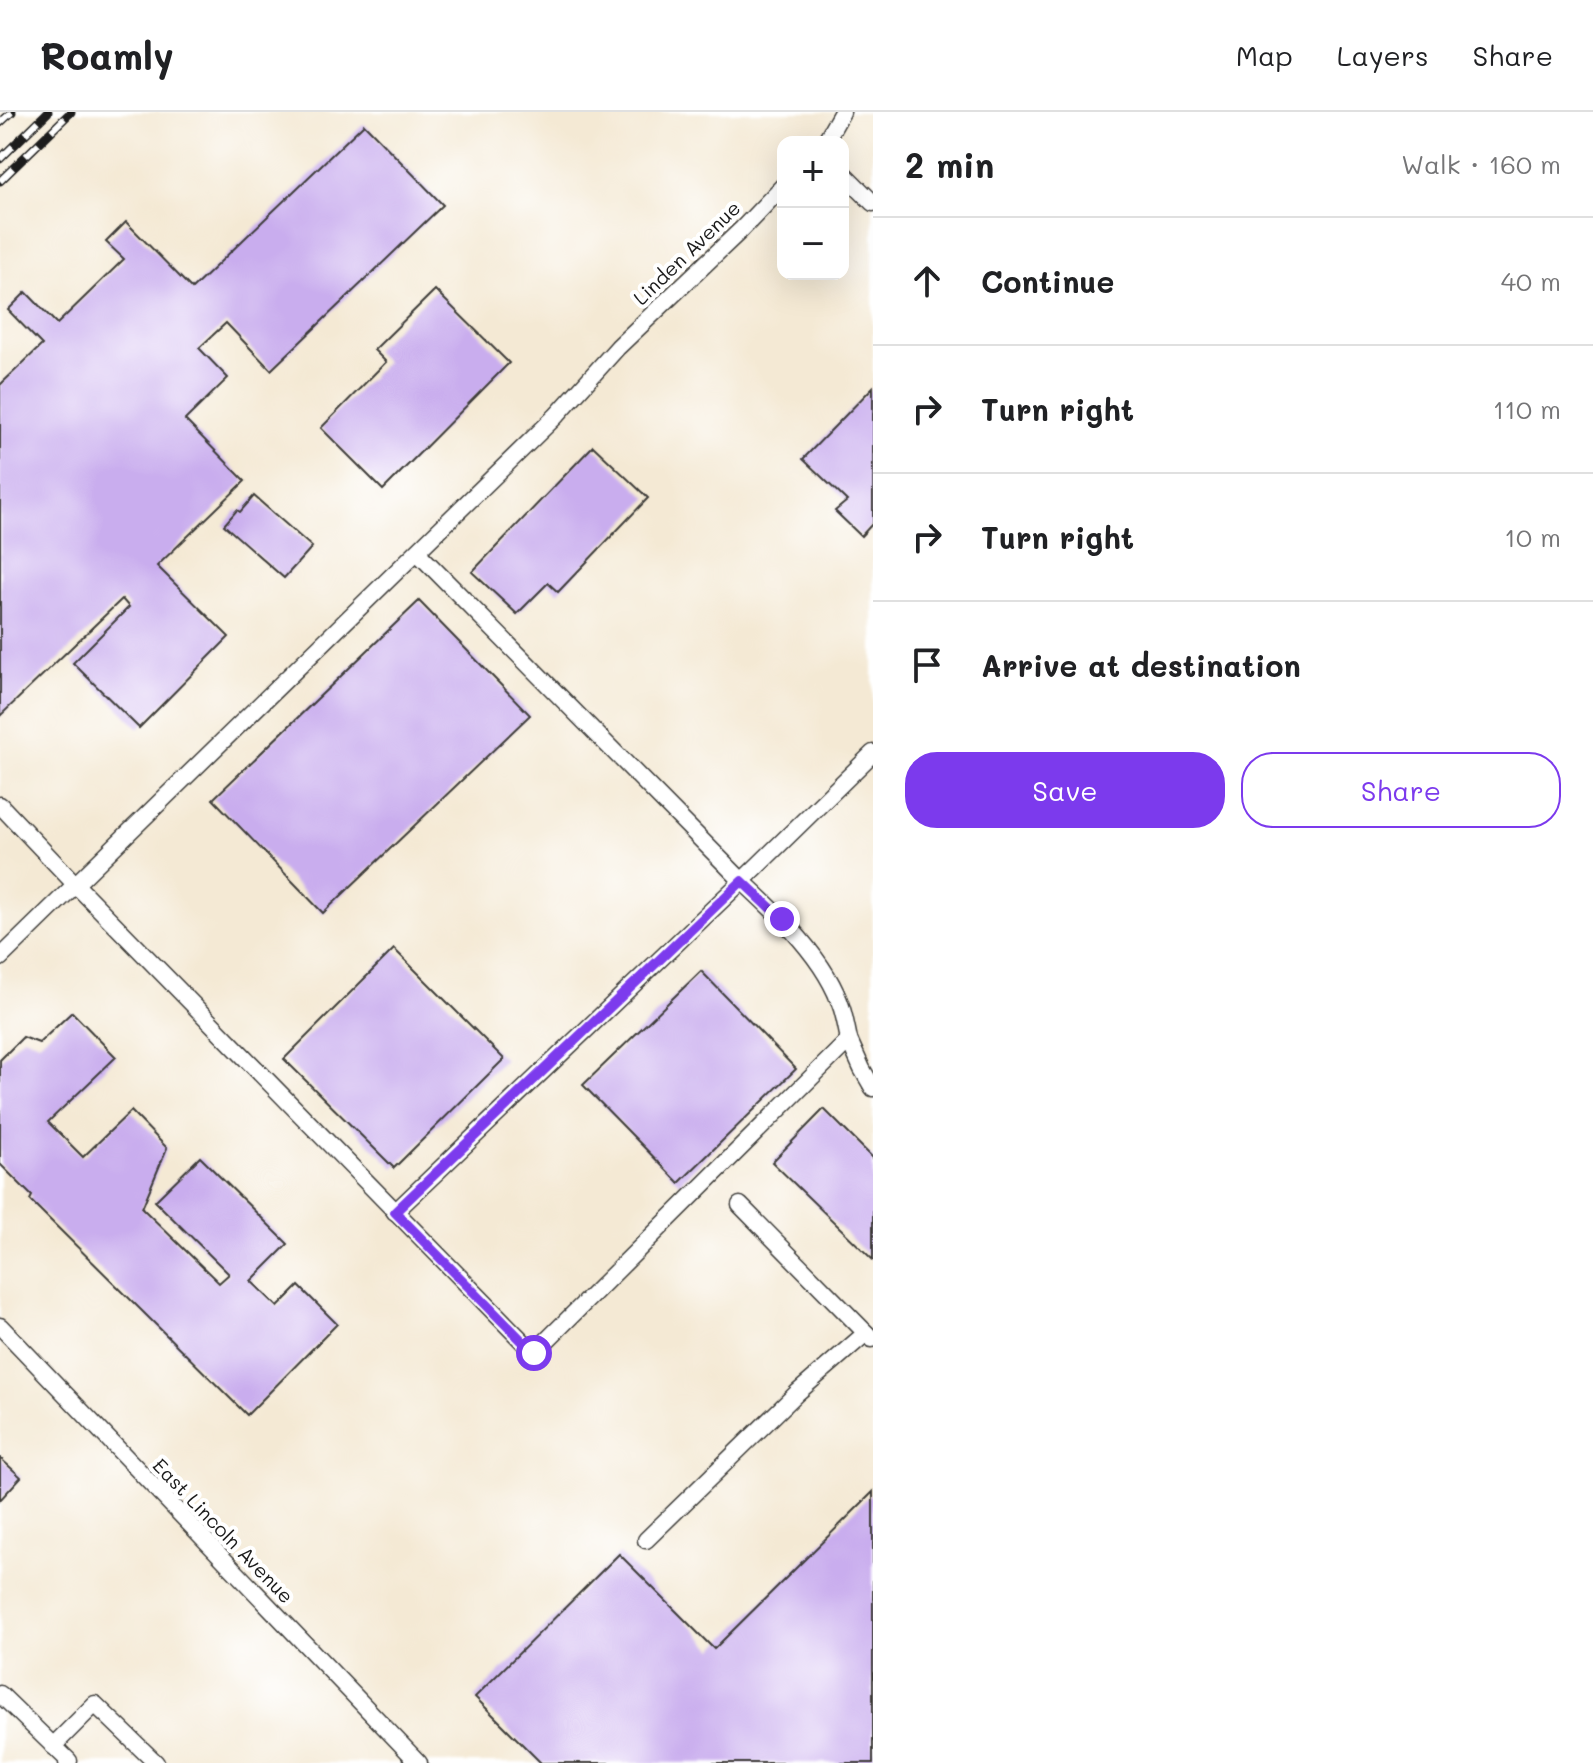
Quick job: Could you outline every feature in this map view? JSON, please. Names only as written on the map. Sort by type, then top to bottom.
[{"type":"lane","points":[[828,136],[842,112]]},
{"type":"lane","points":[[849,179],[873,203]]},
{"type":"lane","name":"Linden Avenue","points":[[0,958],[556,416],[618,347],[777,192]]},
{"type":"lane","points":[[417,552],[782,919],[832,984],[843,1009],[849,1040],[873,1088]]},
{"type":"lane","points":[[395,1212],[873,753]]},
{"type":"lane","points":[[0,805],[534,1353],[849,1040]]},
{"type":"lane","points":[[646,1540],[797,1393],[870,1337],[740,1205]]},
{"type":"lane","name":"East Lincoln Avenue","points":[[0,1326],[419,1763]]},
{"type":"lane","points":[[0,1694],[69,1762]]},
{"type":"lane","points":[[53,1746],[95,1704],[156,1763]]},
{"type":"building","points":[[364,124],[443,205],[271,370],[226,323],[199,348],[228,378],[185,420],[245,481],[157,566],[229,637],[139,728],[73,663],[129,607],[122,599],[0,716],[0,385],[42,345],[8,310],[26,292],[57,324],[124,259],[106,242],[126,222],[192,289]]},
{"type":"building","points":[[435,290],[509,363],[383,490],[321,428],[386,362],[374,350]]},
{"type":"building","points":[[873,387],[873,523],[861,536],[835,511],[847,501],[803,459]]},
{"type":"building","points":[[593,446],[648,498],[558,592],[548,583],[517,614],[472,572]]},
{"type":"building","points":[[254,496],[312,547],[284,578],[224,525]]},
{"type":"building","points":[[419,601],[530,715],[323,913],[213,799]]},
{"type":"building","points":[[394,949],[504,1059],[394,1168],[284,1059]]},
{"type":"building","points":[[701,971],[796,1069],[679,1183],[583,1085]]},
{"type":"building","points":[[72,1012],[116,1057],[48,1122],[83,1157],[131,1111],[167,1148],[142,1208],[219,1283],[229,1274],[155,1201],[200,1157],[288,1244],[251,1281],[278,1307],[299,1286],[337,1324],[247,1415],[30,1200],[32,1196],[0,1164],[0,1060],[23,1037],[39,1043]]},
{"type":"building","points":[[824,1109],[873,1158],[873,1260],[772,1162]]},
{"type":"building","points":[[0,1458],[21,1477],[0,1500]]},
{"type":"building","points":[[873,1492],[873,1763],[541,1763],[475,1697],[619,1554],[714,1649]]},
{"type":"railway","points":[[0,123],[12,112]]},
{"type":"railway","points":[[0,159],[48,112]]},
{"type":"railway","points":[[0,181],[71,112]]},
{"type":"route","points":[[534,1353],[395,1212],[742,881],[782,919]]}]
